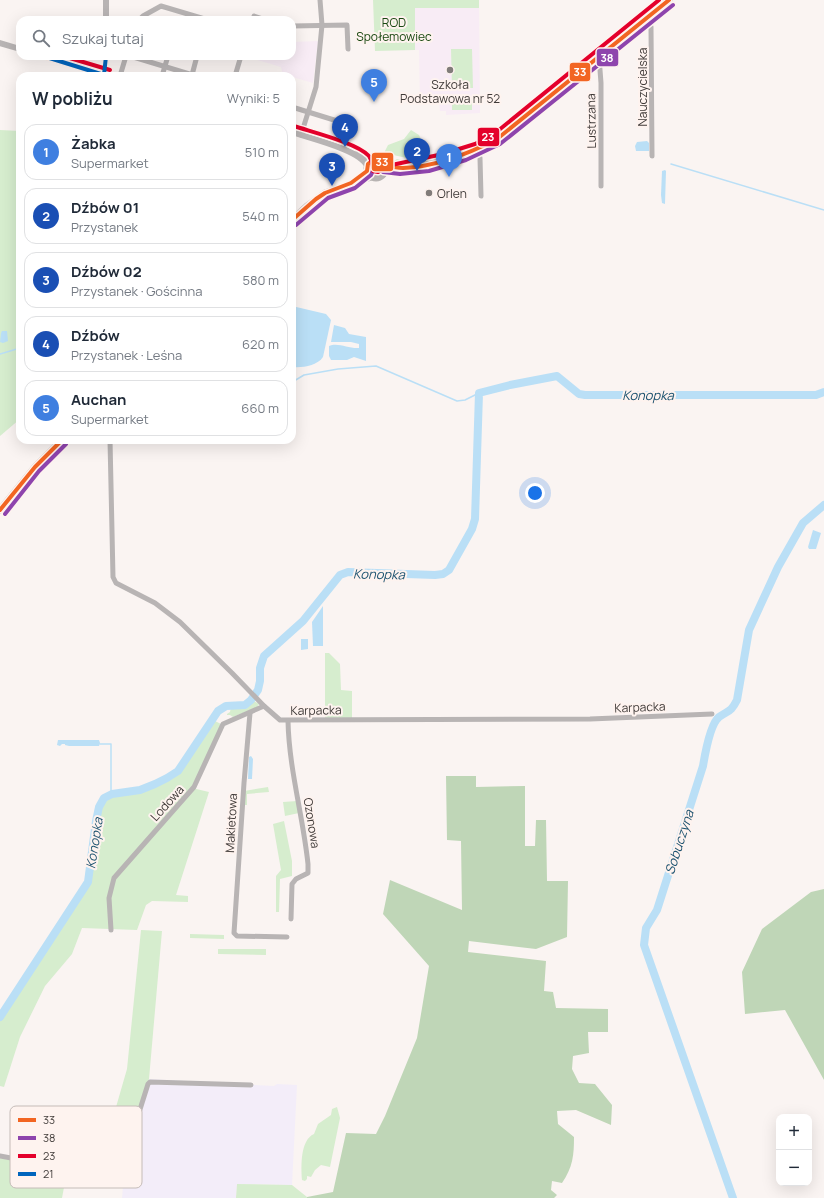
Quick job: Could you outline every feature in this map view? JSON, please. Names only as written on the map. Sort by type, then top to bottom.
[{"type":"main road","points":[[368,172],[378,178],[385,170],[445,160],[477,150],[497,140],[669,0]]},
{"type":"main road","points":[[296,216],[320,196],[351,183],[368,172],[372,160],[381,160],[385,170]]},
{"type":"main road","points":[[0,510],[35,467],[58,444]]},
{"type":"street","points":[[106,0],[106,16]]},
{"type":"street","points":[[301,135],[316,87],[322,26],[320,0]]},
{"type":"street","points":[[143,16],[160,6],[194,16]]},
{"type":"street","name":"Nauczycielska","points":[[648,18],[652,27],[652,156]]},
{"type":"street","points":[[296,26],[347,25],[348,49]]},
{"type":"street","points":[[0,43],[16,48]]},
{"type":"street","name":"Lustrzana","points":[[599,57],[601,186]]},
{"type":"street","points":[[56,60],[94,72]]},
{"type":"street","points":[[106,60],[107,72]]},
{"type":"street","points":[[121,72],[125,60]]},
{"type":"street","points":[[144,60],[184,72]]},
{"type":"street","points":[[163,72],[167,60]]},
{"type":"street","points":[[194,72],[196,60]]},
{"type":"street","points":[[236,72],[240,60]]},
{"type":"street","points":[[296,108],[346,124]]},
{"type":"street","points":[[296,133],[365,156],[372,160]]},
{"type":"street","points":[[477,150],[480,158],[480,196]]},
{"type":"street","points":[[350,152],[363,159],[368,172]]},
{"type":"street","name":"Karpacka","points":[[110,444],[113,578],[116,583],[154,603],[180,622],[257,700],[280,720],[590,719],[712,714]]},
{"type":"street","name":"Lodowa","points":[[111,930],[109,898],[114,878],[194,787],[223,724],[264,706]]},
{"type":"street","name":"Makietowa","points":[[250,713],[234,934],[237,936],[288,938]]},
{"type":"street","name":"Ozonowa","points":[[288,721],[293,768],[308,864],[308,873],[296,879],[292,884],[292,919]]},
{"type":"street","points":[[141,1106],[150,1082],[251,1085]]},
{"type":"street","points":[[0,1156],[10,1158]]},
{"type":"shaded area","name":"Szkoła Podstawowa nr 52","points":[[415,8],[479,8],[480,113],[446,115],[446,111],[440,111],[439,102],[420,103],[419,50],[415,50]]},
{"type":"shaded area","points":[[318,41],[313,83],[296,78],[296,72],[282,72],[281,67],[257,60],[296,60],[296,42]]},
{"type":"shaded area","points":[[149,1079],[274,1086],[277,1084],[297,1085],[292,1185],[237,1184],[236,1198],[122,1198],[123,1188],[142,1188],[142,1106],[140,1106]]},
{"type":"green space","name":"ROD Społemowiec","points":[[373,0],[479,0],[479,8],[415,8],[415,50],[375,51]]},
{"type":"green space","points":[[451,49],[472,49],[473,88],[452,88]]},
{"type":"green space","points":[[452,98],[472,98],[472,110],[452,110]]},
{"type":"green space","points":[[0,130],[16,131],[16,422],[0,436]]},
{"type":"green space","points":[[411,130],[419,135],[429,156],[416,160],[384,153],[388,145],[404,139]]},
{"type":"green space","points":[[448,156],[430,162],[393,165],[394,161],[397,159],[413,163]]},
{"type":"green space","points":[[376,162],[381,164],[383,169],[381,174],[376,176],[371,174],[369,169],[371,164]]},
{"type":"green space","points":[[325,653],[329,653],[340,664],[341,690],[352,691],[352,718],[325,718]]},
{"type":"green space","points":[[254,701],[259,704],[257,707],[233,717],[227,715],[230,712],[231,707],[239,707],[241,709],[248,708],[248,705]]},
{"type":"green space","points":[[213,720],[221,724],[192,788],[209,792],[176,895],[188,896],[188,902],[152,901],[146,905],[137,930],[82,928],[72,954],[45,986],[20,1037],[4,1087],[0,1086],[0,1021],[90,882],[98,819],[103,803],[108,798],[147,789],[172,779],[182,768]]},
{"type":"green space","points":[[446,776],[476,776],[476,787],[525,786],[525,846],[535,846],[536,820],[546,820],[547,881],[568,881],[567,937],[536,949],[469,941],[468,952],[546,961],[544,991],[553,992],[556,1008],[608,1009],[608,1032],[588,1032],[589,1053],[573,1056],[572,1069],[579,1083],[595,1084],[612,1105],[611,1125],[576,1110],[557,1111],[558,1124],[574,1137],[574,1143],[569,1172],[562,1183],[552,1181],[551,1190],[557,1195],[554,1198],[307,1198],[333,1192],[346,1133],[376,1134],[385,1116],[417,1038],[429,966],[383,914],[390,880],[462,910],[461,841],[447,840]]},
{"type":"green space","points":[[268,787],[269,792],[247,794],[247,805],[244,805],[244,791]]},
{"type":"green space","points":[[297,801],[299,813],[285,816],[283,802]]},
{"type":"green space","points":[[284,821],[292,861],[292,876],[280,879],[279,912],[276,912],[276,876],[281,870],[273,824]]},
{"type":"green space","points":[[824,889],[824,1080],[785,1010],[745,1014],[742,972],[762,929],[811,892]]},
{"type":"green space","points":[[141,930],[162,931],[149,1079],[140,1106],[116,1106],[127,1069]]},
{"type":"green space","points":[[190,934],[224,935],[224,939],[190,938]]},
{"type":"green space","points":[[218,949],[266,949],[266,955],[218,954]]},
{"type":"green space","points":[[337,1107],[340,1118],[330,1167],[321,1165],[315,1170],[311,1177],[307,1176],[305,1181],[302,1180],[302,1154],[306,1142],[309,1137],[314,1134],[318,1124],[331,1115],[332,1109]]},
{"type":"green space","points":[[0,1158],[10,1160],[10,1188],[64,1188],[62,1198],[0,1198]]},
{"type":"green space","points":[[237,1184],[292,1185],[307,1198],[236,1198]]},
{"type":"water","points":[[647,141],[649,143],[649,151],[636,151],[635,146],[637,142]]},
{"type":"water","points":[[665,170],[665,204],[662,203],[661,195],[662,171]]},
{"type":"water","points":[[296,307],[326,314],[331,320],[323,357],[309,366],[296,367]]},
{"type":"water","points":[[334,325],[345,328],[349,334],[366,337],[366,361],[354,357],[347,360],[331,360],[329,356],[329,346],[340,345],[351,348],[359,348],[359,344],[351,342],[331,342]]},
{"type":"water","points":[[2,331],[7,331],[8,341],[3,343],[0,342]]},
{"type":"water","points":[[813,530],[821,533],[816,549],[809,549],[808,547]]},
{"type":"water","points":[[323,606],[323,646],[313,646],[312,622]]},
{"type":"water","points":[[301,639],[308,639],[308,649],[301,650]]},
{"type":"water","points":[[58,740],[99,740],[100,743],[99,746],[69,746],[62,744],[60,746],[57,745]]},
{"type":"water","points":[[251,756],[253,759],[252,779],[248,779],[249,757]]},
{"type":"waterway","points":[[671,164],[824,210]]},
{"type":"waterway","points":[[0,354],[16,349]]},
{"type":"waterway","points":[[296,380],[304,375],[338,369],[376,366],[457,401],[465,400],[479,393]]},
{"type":"waterway","name":"Konopka","points":[[0,1017],[88,882],[96,821],[99,807],[104,798],[112,794],[140,790],[155,784],[178,771],[218,711],[226,706],[245,705],[251,700],[258,690],[260,668],[264,656],[303,621],[340,575],[348,572],[435,575],[443,574],[449,570],[472,529],[475,519],[479,393],[510,385],[557,376],[579,394],[585,395],[816,395],[824,392]]},
{"type":"waterway","name":"Sobuczyna","points":[[733,1198],[644,945],[646,928],[657,910],[703,766],[708,740],[713,726],[719,717],[728,712],[737,700],[749,630],[778,567],[803,523],[824,505]]},
{"type":"waterway","points":[[100,744],[111,744],[111,795]]},
{"type":"transit line","name":"23","points":[[296,127],[345,142],[363,151],[369,156],[373,171],[378,172],[387,166],[443,154],[475,144],[494,134],[659,0]]},
{"type":"transit line","name":"33","points":[[296,216],[325,193],[351,183],[367,171],[368,164],[373,160],[381,160],[385,166],[401,168],[428,165],[463,155],[497,139],[669,0]]},
{"type":"transit line","name":"38","points":[[296,225],[328,198],[355,188],[371,175],[375,166],[378,166],[383,172],[400,174],[429,171],[466,160],[500,144],[673,5]]},
{"type":"transit line","name":"21","points":[[56,60],[94,72]]},
{"type":"transit line","name":"23","points":[[76,60],[110,70]]},
{"type":"transit line","name":"21","points":[[104,72],[106,60]]},
{"type":"transit line","name":"33","points":[[0,510],[35,467],[58,444]]},
{"type":"transit line","name":"38","points":[[5,514],[39,471],[66,444]]},
{"type":"place","name":"Szkoła Podstawowa nr 52","points":[[450,70]]},
{"type":"place","name":"Auchan","points":[[374,102]]},
{"type":"place","name":"Dźbów","points":[[345,147]]},
{"type":"place","name":"Dźbów 01","points":[[417,171]]},
{"type":"place","name":"Żabka","points":[[449,177]]},
{"type":"place","name":"Dźbów 02","points":[[332,186]]},
{"type":"place","name":"Orlen","points":[[429,193]]}]
